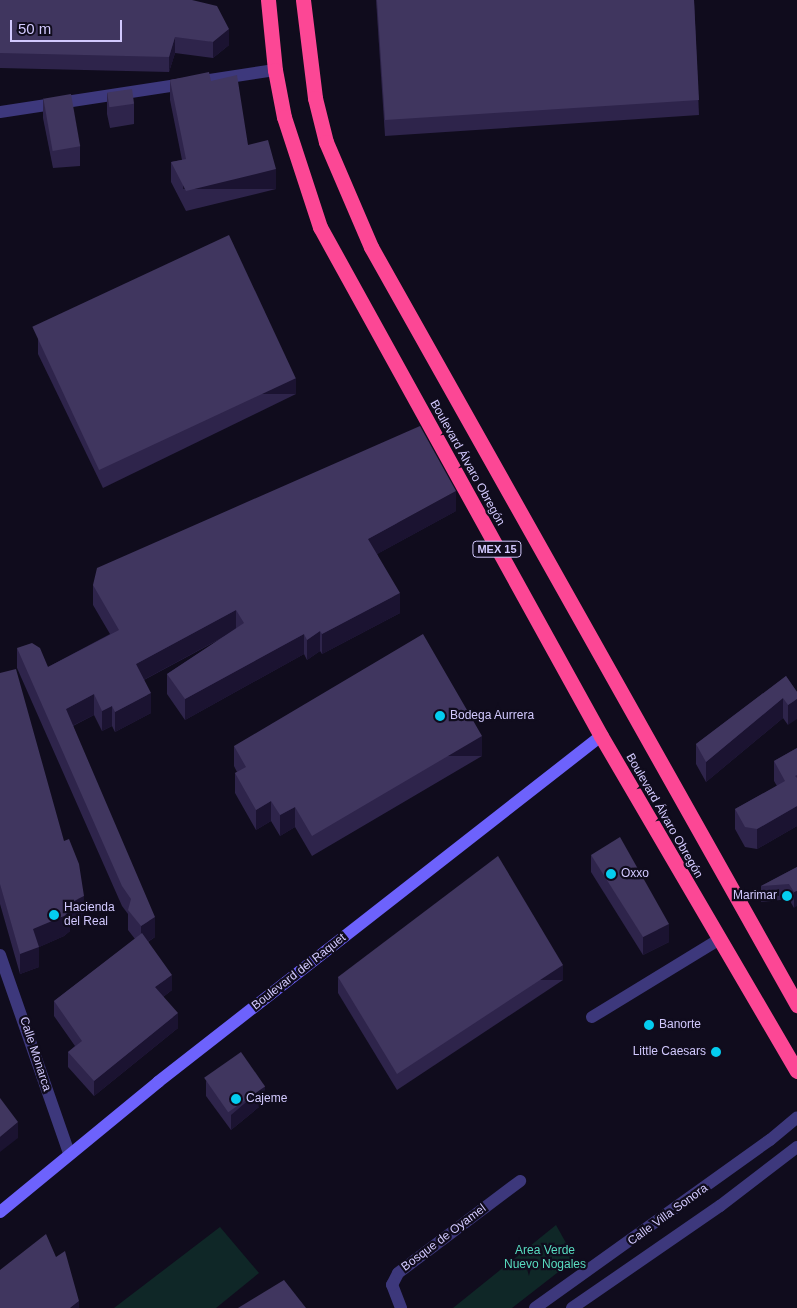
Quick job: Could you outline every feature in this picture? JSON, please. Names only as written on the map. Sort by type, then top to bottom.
[{"type":"highway","name":"Boulevard Álvaro Obregón","points":[[268,0],[274,70],[293,151],[320,227],[601,736],[718,940],[797,1070]]},
{"type":"highway","name":"Boulevard Álvaro Obregón","points":[[303,0],[315,98],[326,142],[371,247],[797,1006]]},
{"type":"street","points":[[0,112],[274,70]]},
{"type":"street","name":"Boulevard del Raquet","points":[[0,1212],[69,1154],[601,736]]},
{"type":"street","points":[[592,1017],[718,940]]},
{"type":"street","name":"Calle Monarca","points":[[0,955],[69,1154]]},
{"type":"street","name":"Calle Villa Sonora","points":[[535,1308],[573,1283],[797,1117]]},
{"type":"street","name":"Calle Villa Sonora","points":[[572,1308],[586,1304],[797,1147]]},
{"type":"street","name":"Bosque de Oyamel","points":[[401,1308],[392,1285],[398,1273],[520,1181]]},
{"type":"street","points":[[573,1283],[586,1304]]},
{"type":"green space","name":"Area Verde Nuevo Nogales","points":[[556,1225],[575,1259],[512,1308],[453,1308]]},
{"type":"green space","points":[[220,1227],[259,1273],[216,1308],[114,1308]]},
{"type":"building","points":[[0,0],[192,0],[217,6],[229,29],[213,42],[175,37],[169,57],[0,53]]},
{"type":"building","points":[[377,0],[694,0],[699,100],[385,120]]},
{"type":"building","points":[[209,72],[211,81],[237,75],[248,145],[268,140],[276,169],[186,191],[171,162],[186,159],[170,80]]},
{"type":"building","points":[[132,89],[134,104],[109,107],[107,92]]},
{"type":"building","points":[[71,94],[80,146],[53,151],[43,99]]},
{"type":"building","points":[[229,235],[296,378],[99,470],[32,327]]},
{"type":"building","points":[[420,426],[456,491],[368,539],[400,593],[322,634],[320,631],[307,640],[304,634],[185,699],[167,674],[244,623],[236,610],[136,664],[151,693],[115,712],[112,706],[102,711],[94,694],[66,709],[155,917],[141,926],[128,910],[131,899],[122,886],[17,648],[32,643],[40,648],[48,667],[119,630],[93,585],[97,568]]},
{"type":"building","points":[[423,634],[482,736],[312,836],[295,807],[280,815],[271,801],[256,810],[235,773],[246,767],[234,746]]},
{"type":"building","points":[[16,669],[64,841],[69,839],[79,864],[84,896],[70,903],[70,911],[64,916],[33,929],[39,947],[20,954],[0,884],[0,673]]},
{"type":"building","points":[[786,676],[797,692],[797,699],[788,705],[783,698],[706,762],[696,744]]},
{"type":"building","points":[[797,748],[797,775],[795,776],[797,778],[797,806],[757,829],[745,827],[735,809],[785,781],[774,761]]},
{"type":"building","points":[[620,837],[669,924],[643,937],[591,855]]},
{"type":"building","points":[[498,856],[563,965],[397,1074],[338,977]]},
{"type":"building","points":[[797,867],[797,891],[794,892],[789,884],[761,886]]},
{"type":"building","points":[[142,933],[172,975],[155,987],[178,1013],[94,1081],[68,1052],[82,1041],[54,1001]]},
{"type":"building","points":[[241,1052],[265,1086],[228,1112],[204,1078]]},
{"type":"building","points":[[0,1098],[18,1122],[0,1137]]},
{"type":"building","points":[[46,1234],[56,1257],[65,1251],[79,1301],[70,1308],[0,1308],[0,1270]]},
{"type":"building","points":[[284,1280],[306,1308],[238,1308]]},
{"type":"place","name":"Bodega Aurrera","points":[[440,716]]},
{"type":"place","name":"Oxxo","points":[[611,874]]},
{"type":"place","name":"Marimar","points":[[787,896]]},
{"type":"place","name":"Hacienda del Real","points":[[54,915]]},
{"type":"place","name":"Banorte","points":[[649,1025]]},
{"type":"place","name":"Little Caesars","points":[[716,1052]]},
{"type":"place","name":"Cajeme","points":[[236,1099]]}]
